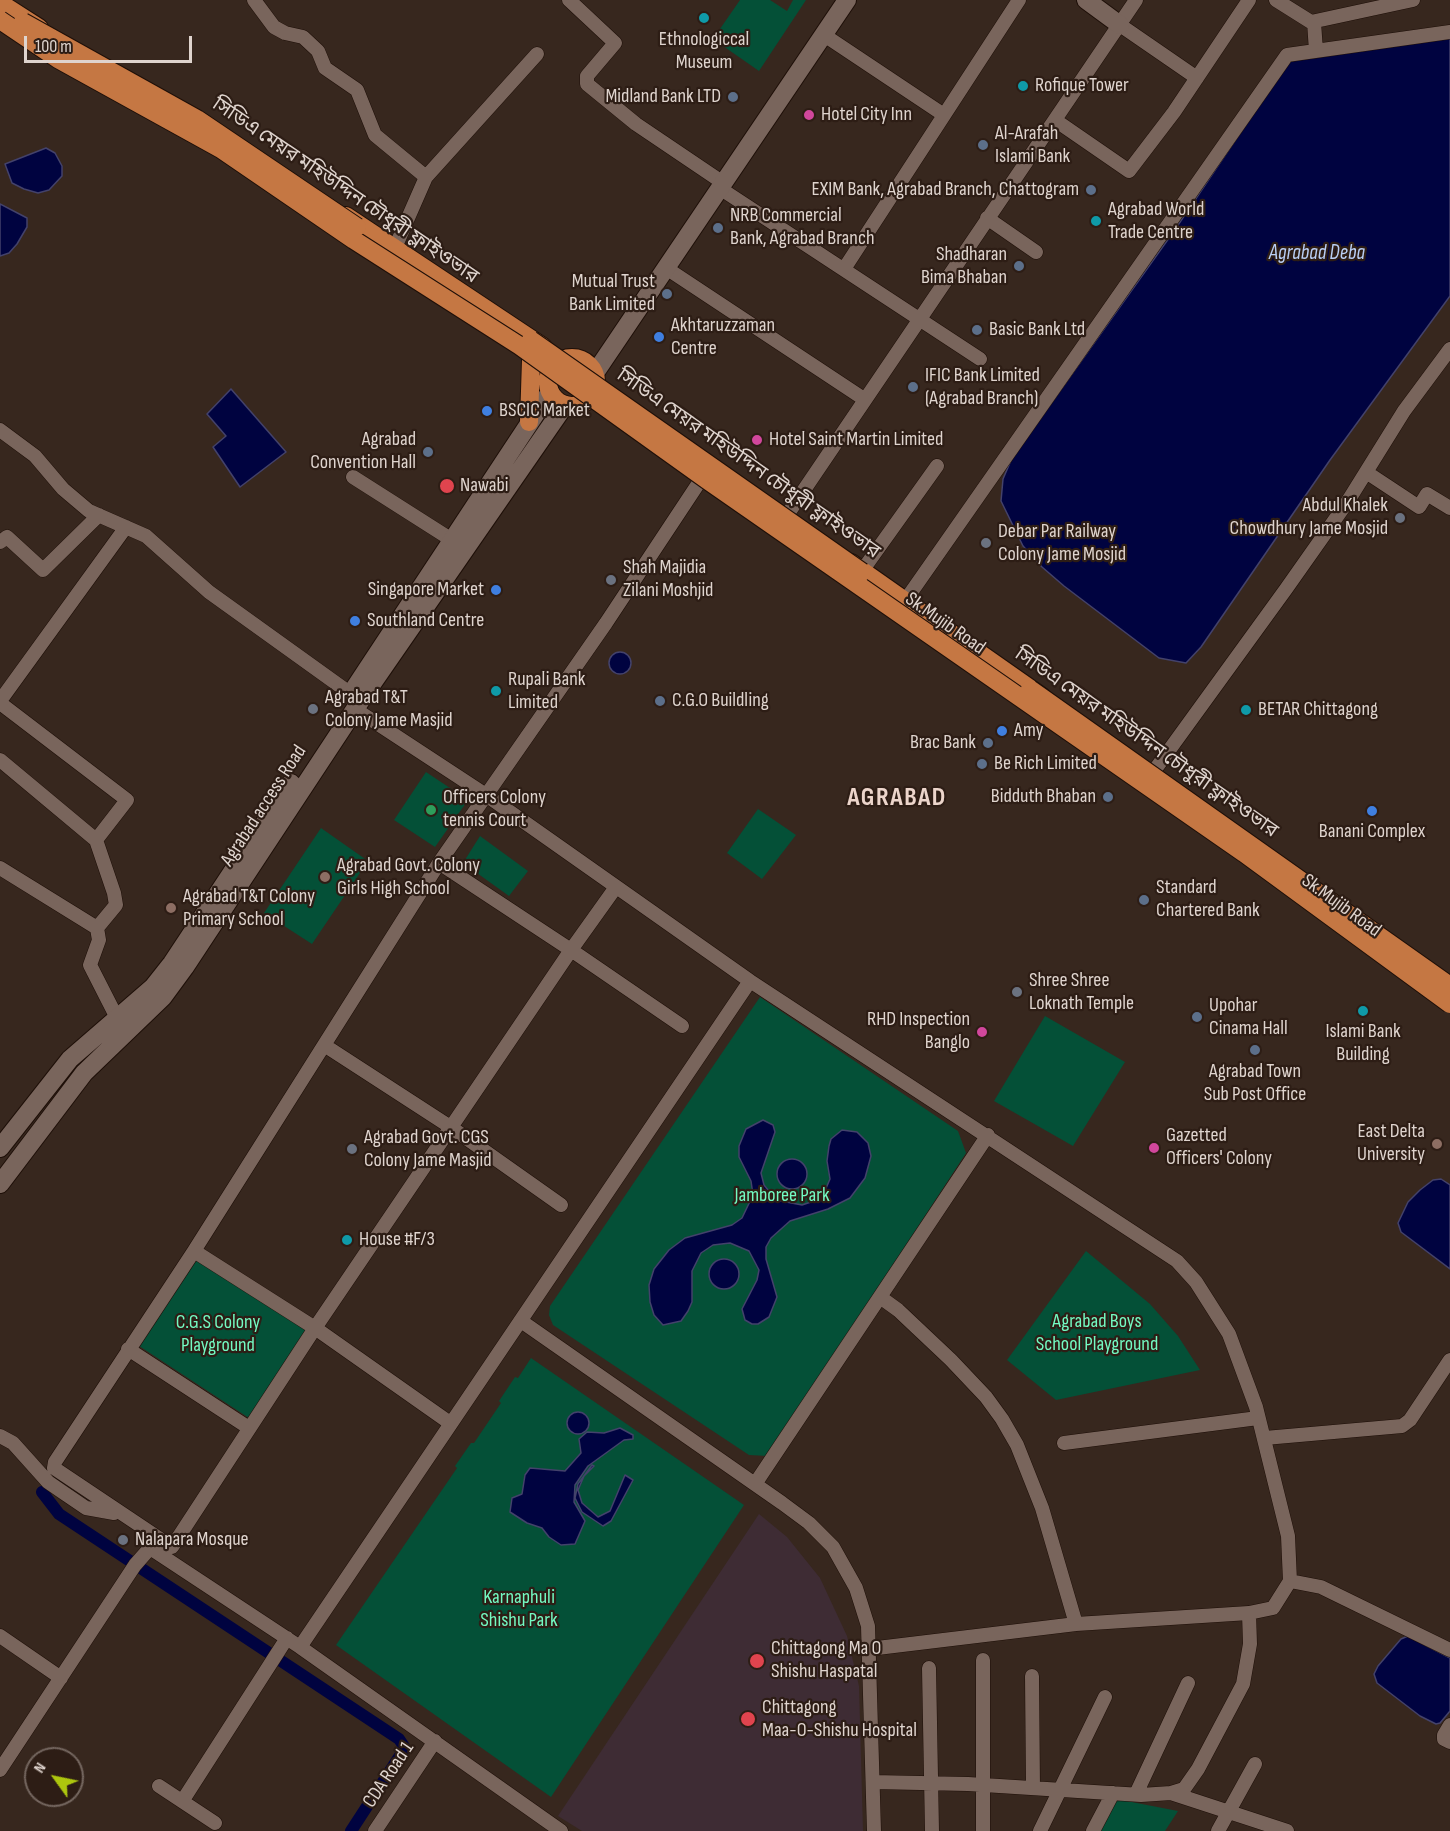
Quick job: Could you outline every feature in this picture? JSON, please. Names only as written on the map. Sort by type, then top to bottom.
[{"type":"highway","points":[[0,3],[117,75],[233,138],[394,250],[562,360]]},
{"type":"highway","name":"সিডিএ মেয়র মহিউদ্দিন চৌধুরী ফ্লাইওভার","points":[[0,10],[197,119],[380,243],[575,369],[923,615],[1196,804],[1450,988]]},
{"type":"highway","points":[[0,20],[58,58],[220,149],[354,240],[520,346],[707,480],[1244,853],[1450,1004]]},
{"type":"highway","points":[[0,26],[108,96],[224,158],[549,373]]},
{"type":"highway","points":[[593,374],[587,402],[573,406],[565,405],[550,392],[549,373],[562,360],[578,358],[593,374],[785,518],[905,601],[1146,782],[1450,988]]},
{"type":"highway","points":[[529,422],[531,360]]},
{"type":"highway","name":"Sk.Mujib Road","points":[[587,402],[700,481],[1146,782],[1450,1013]]},
{"type":"main road","points":[[593,374],[666,268],[833,0]]},
{"type":"main road","points":[[593,374],[718,183],[847,0]]},
{"type":"main road","points":[[1086,0],[1120,25]]},
{"type":"main road","name":"Agrabad access Road","points":[[353,701],[452,540],[550,392]]},
{"type":"main road","name":"Agrabad access Road","points":[[0,1184],[126,1018],[172,963],[353,701],[565,405]]},
{"type":"main road","name":"Agrabad access Road","points":[[0,1148],[70,1059],[126,1018]]},
{"type":"street","points":[[254,0],[274,27],[285,33],[303,37],[318,51],[325,68],[357,90],[375,135],[426,177]]},
{"type":"street","points":[[569,0],[615,43],[587,76],[587,84],[636,124],[718,183],[980,359]]},
{"type":"street","points":[[844,269],[1019,0]]},
{"type":"street","points":[[785,518],[1136,0]]},
{"type":"street","points":[[1055,120],[1129,171],[1197,78],[1249,0]]},
{"type":"street","points":[[1276,0],[1306,21],[1314,22],[1413,0]]},
{"type":"street","points":[[1314,22],[1316,51]]},
{"type":"street","points":[[1120,25],[1197,78]]},
{"type":"street","points":[[905,601],[1287,55],[1450,32]]},
{"type":"street","points":[[824,35],[944,115]]},
{"type":"street","points":[[394,250],[426,177],[537,54]]},
{"type":"street","points":[[987,219],[1036,252]]},
{"type":"street","points":[[666,268],[864,399]]},
{"type":"street","points":[[1146,782],[1286,589],[1366,472],[1404,411],[1450,349]]},
{"type":"street","points":[[0,430],[35,456],[63,489],[89,511],[146,536],[209,592],[353,701],[750,981],[1177,1261],[1196,1282],[1229,1334],[1265,1438],[1288,1536],[1290,1581],[1273,1608],[1249,1613],[1076,1624],[869,1649]]},
{"type":"street","points":[[862,571],[937,466]]},
{"type":"street","points":[[1366,472],[1419,507],[1427,494],[1450,508]]},
{"type":"street","points":[[353,477],[452,540]]},
{"type":"street","points":[[616,887],[315,1328],[172,1547],[58,1472],[55,1462],[194,1251],[439,863],[606,623],[700,481]]},
{"type":"street","points":[[0,542],[7,537],[43,570],[99,515]]},
{"type":"street","points":[[96,840],[127,800],[0,702],[126,527]]},
{"type":"street","points":[[0,760],[96,840],[116,905],[97,928]]},
{"type":"street","points":[[439,863],[681,1026]]},
{"type":"street","points":[[0,868],[97,928],[99,940],[90,965],[126,1018]]},
{"type":"street","points":[[300,1647],[750,981]]},
{"type":"street","points":[[324,1045],[452,1128],[561,1205]]},
{"type":"street","points":[[755,1484],[988,1135]]},
{"type":"street","points":[[194,1251],[315,1328],[450,1423]]},
{"type":"street","points":[[880,1297],[898,1310],[951,1360],[986,1397],[1002,1419],[1017,1445],[1042,1508],[1076,1624]]},
{"type":"street","points":[[521,1322],[755,1484],[809,1523],[833,1547],[856,1588],[868,1626],[874,1831]]},
{"type":"street","points":[[128,1349],[249,1428]]},
{"type":"street","points":[[1265,1438],[1402,1425],[1410,1420],[1450,1360]]},
{"type":"street","points":[[1064,1443],[1258,1418]]},
{"type":"street","points":[[0,1436],[13,1443],[54,1486],[86,1508],[112,1511],[150,1537],[148,1550],[135,1565],[0,1770]]},
{"type":"street","points":[[148,1550],[300,1647],[561,1831]]},
{"type":"street","points":[[1290,1581],[1320,1587],[1450,1650]]},
{"type":"street","points":[[873,1782],[983,1785],[1136,1794],[1171,1793],[1184,1789],[1190,1783],[1243,1684],[1250,1644],[1249,1613]]},
{"type":"street","points":[[0,1636],[61,1678]]},
{"type":"street","points":[[183,1800],[287,1639]]},
{"type":"street","points":[[982,1660],[983,1831]]},
{"type":"street","points":[[929,1668],[932,1831]]},
{"type":"street","points":[[1032,1676],[1033,1788]]},
{"type":"street","points":[[1136,1794],[1188,1683]]},
{"type":"street","points":[[1040,1831],[1105,1697]]},
{"type":"street","points":[[1450,1725],[1444,1735],[1450,1742]]},
{"type":"street","name":"CDA Road 1","points":[[375,1831],[435,1741]]},
{"type":"street","points":[[1218,1831],[1255,1764]]},
{"type":"street","points":[[159,1786],[215,1823]]},
{"type":"street","points":[[1093,1831],[1113,1793]]},
{"type":"street","points":[[1171,1793],[1228,1812],[1260,1827],[1287,1831]]},
{"type":"shaded area","name":"Chittagong Ma O Shishu Haspatal","points":[[759,1514],[787,1537],[820,1578],[847,1636],[859,1686],[863,1831],[582,1831],[558,1816]]},
{"type":"green space","points":[[740,0],[770,0],[787,11],[793,0],[806,0],[759,71],[713,39]]},
{"type":"green space","name":"Officers Colony tennis Court","points":[[426,772],[468,800],[435,847],[394,820]]},
{"type":"green space","points":[[758,809],[796,835],[762,879],[727,853]]},
{"type":"green space","points":[[321,828],[368,861],[312,944],[264,913]]},
{"type":"green space","points":[[480,836],[528,871],[509,896],[463,863]]},
{"type":"green space","name":"Jamboree Park","points":[[760,997],[958,1131],[966,1153],[768,1456],[749,1455],[553,1325],[549,1315],[550,1306]]},
{"type":"green space","points":[[1045,1016],[1125,1062],[1073,1146],[994,1101]]},
{"type":"green space","name":"C.G.S Colony Playground","points":[[187,1251],[307,1328],[249,1418],[130,1340]]},
{"type":"green space","name":"Agrabad Boys School Playground","points":[[1086,1251],[1150,1304],[1178,1336],[1200,1370],[1056,1400],[1007,1360]]},
{"type":"green space","name":"Karnaphuli Shishu Park","points":[[531,1358],[744,1505],[551,1797],[336,1645],[457,1468],[455,1466],[501,1403],[499,1401],[515,1377],[518,1378]]},
{"type":"green space","points":[[1116,1799],[1178,1811],[1165,1831],[1098,1831]]},
{"type":"water","name":"Agrabad Deba","points":[[1450,35],[1450,296],[1330,460],[1201,647],[1186,663],[1159,658],[1064,586],[1023,546],[1001,501],[1003,479],[1012,458],[1174,231],[1286,65],[1294,58]]},
{"type":"water","points":[[46,148],[55,153],[62,166],[62,176],[49,190],[38,193],[12,183],[5,164]]},
{"type":"water","points":[[0,204],[27,218],[27,227],[9,253],[0,256]]},
{"type":"water","points":[[231,389],[286,452],[240,487],[213,447],[226,436],[207,414]]},
{"type":"water","points":[[620,652],[628,655],[631,663],[628,671],[620,674],[612,671],[609,663],[612,655]]},
{"type":"water","points":[[763,1120],[773,1125],[775,1132],[761,1173],[764,1185],[776,1200],[802,1205],[814,1201],[824,1193],[830,1179],[827,1161],[831,1139],[842,1130],[857,1132],[868,1143],[871,1156],[865,1178],[850,1198],[828,1209],[790,1221],[771,1238],[766,1247],[766,1259],[777,1297],[769,1317],[758,1324],[745,1320],[742,1309],[757,1280],[759,1270],[749,1251],[730,1243],[713,1245],[701,1253],[692,1271],[692,1302],[688,1311],[681,1321],[663,1325],[654,1315],[650,1302],[649,1285],[654,1269],[669,1250],[685,1238],[732,1225],[742,1218],[753,1195],[751,1181],[739,1157],[739,1146],[746,1129]]},
{"type":"water","points":[[792,1159],[802,1164],[807,1174],[802,1184],[792,1189],[782,1184],[777,1174],[782,1164]]},
{"type":"water","points":[[1441,1179],[1450,1185],[1450,1269],[1401,1232],[1398,1223],[1408,1202],[1433,1180]]},
{"type":"water","points":[[724,1259],[734,1264],[739,1274],[734,1284],[724,1289],[714,1284],[709,1274],[714,1264]]},
{"type":"water","points":[[578,1412],[586,1415],[589,1423],[586,1431],[578,1434],[570,1431],[567,1423],[570,1415]]},
{"type":"water","points":[[620,1428],[633,1435],[633,1439],[624,1440],[588,1466],[575,1485],[574,1502],[585,1521],[575,1544],[561,1545],[549,1537],[542,1528],[527,1523],[510,1512],[512,1498],[522,1494],[525,1475],[530,1468],[565,1471],[581,1453],[579,1439],[587,1432],[604,1433]]},
{"type":"water","points":[[592,1465],[594,1466],[584,1476],[578,1490],[582,1503],[598,1517],[610,1511],[625,1475],[633,1480],[611,1521],[603,1526],[582,1512],[575,1498],[578,1484]]},
{"type":"water","points":[[1408,1636],[1450,1658],[1450,1711],[1440,1723],[1436,1724],[1420,1716],[1377,1683],[1374,1674],[1378,1666],[1401,1639]]},
{"type":"waterway","points":[[42,1492],[59,1514],[399,1739],[405,1748],[351,1831]]},
{"type":"place","name":"Ethnologiccal Museum","points":[[704,18]]},
{"type":"place","name":"Rofique Tower","points":[[1023,86]]},
{"type":"place","name":"Midland Bank LTD","points":[[733,97]]},
{"type":"place","name":"Hotel City Inn","points":[[809,115]]},
{"type":"place","name":"Al-Arafah Islami Bank","points":[[983,145]]},
{"type":"place","name":"EXIM Bank, Agrabad Branch, Chattogram","points":[[1091,190]]},
{"type":"place","name":"Agrabad World Trade Centre","points":[[1096,221]]},
{"type":"place","name":"NRB Commercial Bank, Agrabad Branch","points":[[718,228]]},
{"type":"place","name":"Shadharan Bima Bhaban","points":[[1019,266]]},
{"type":"place","name":"Mutual Trust Bank Limited","points":[[667,294]]},
{"type":"place","name":"Basic Bank Ltd","points":[[977,330]]},
{"type":"place","name":"Akhtaruzzaman Centre","points":[[659,337]]},
{"type":"place","name":"IFIC Bank Limited (Agrabad Branch)","points":[[913,387]]},
{"type":"place","name":"BSCIC Market","points":[[487,411]]},
{"type":"place","name":"Hotel Saint Martin Limited","points":[[757,440]]},
{"type":"place","name":"Agrabad Convention Hall","points":[[428,452]]},
{"type":"place","name":"Nawabi","points":[[447,486]]},
{"type":"place","name":"Abdul Khalek Chowdhury Jame Mosjid","points":[[1400,518]]},
{"type":"place","name":"Debar Par Railway Colony Jame Mosjid","points":[[986,543]]},
{"type":"place","name":"Shah Majidia Zilani Moshjid","points":[[611,580]]},
{"type":"place","name":"Singapore Market","points":[[496,590]]},
{"type":"place","name":"Southland Centre","points":[[355,621]]},
{"type":"place","name":"Rupali Bank Limited","points":[[496,691]]},
{"type":"place","name":"C.G.O Buildling","points":[[660,701]]},
{"type":"place","name":"Agrabad T&T Colony Jame Masjid","points":[[313,709]]},
{"type":"place","name":"BETAR Chittagong","points":[[1246,710]]},
{"type":"place","name":"Amy","points":[[1002,731]]},
{"type":"place","name":"Brac Bank","points":[[988,743]]},
{"type":"place","name":"Be Rich Limited","points":[[982,764]]},
{"type":"place","name":"Bidduth Bhaban","points":[[1108,797]]},
{"type":"place","name":"Officers Colony tennis Court","points":[[431,810]]},
{"type":"place","name":"Banani Complex","points":[[1372,811]]},
{"type":"place","name":"Agrabad Govt. Colony Girls High School","points":[[325,877]]},
{"type":"place","name":"Standard Chartered Bank","points":[[1144,900]]},
{"type":"place","name":"Agrabad T&T Colony Primary School","points":[[171,908]]},
{"type":"place","name":"Shree Shree Loknath Temple","points":[[1017,992]]},
{"type":"place","name":"Islami Bank Building","points":[[1363,1011]]},
{"type":"place","name":"Upohar Cinama Hall","points":[[1197,1017]]},
{"type":"place","name":"RHD Inspection Banglo","points":[[982,1032]]},
{"type":"place","name":"Agrabad Town Sub Post Office","points":[[1255,1050]]},
{"type":"place","name":"East Delta University","points":[[1437,1144]]},
{"type":"place","name":"Gazetted Officers' Colony","points":[[1154,1148]]},
{"type":"place","name":"Agrabad Govt. CGS Colony Jame Masjid","points":[[352,1149]]},
{"type":"place","name":"House #F/3","points":[[347,1240]]},
{"type":"place","name":"Nalapara Mosque","points":[[123,1540]]},
{"type":"place","name":"Chittagong Ma O Shishu Haspatal","points":[[757,1661]]},
{"type":"place","name":"Chittagong Maa-O-Shishu Hospital","points":[[748,1719]]},
{"type":"district","name":"AGRABAD","points":[[897,798]]}]
